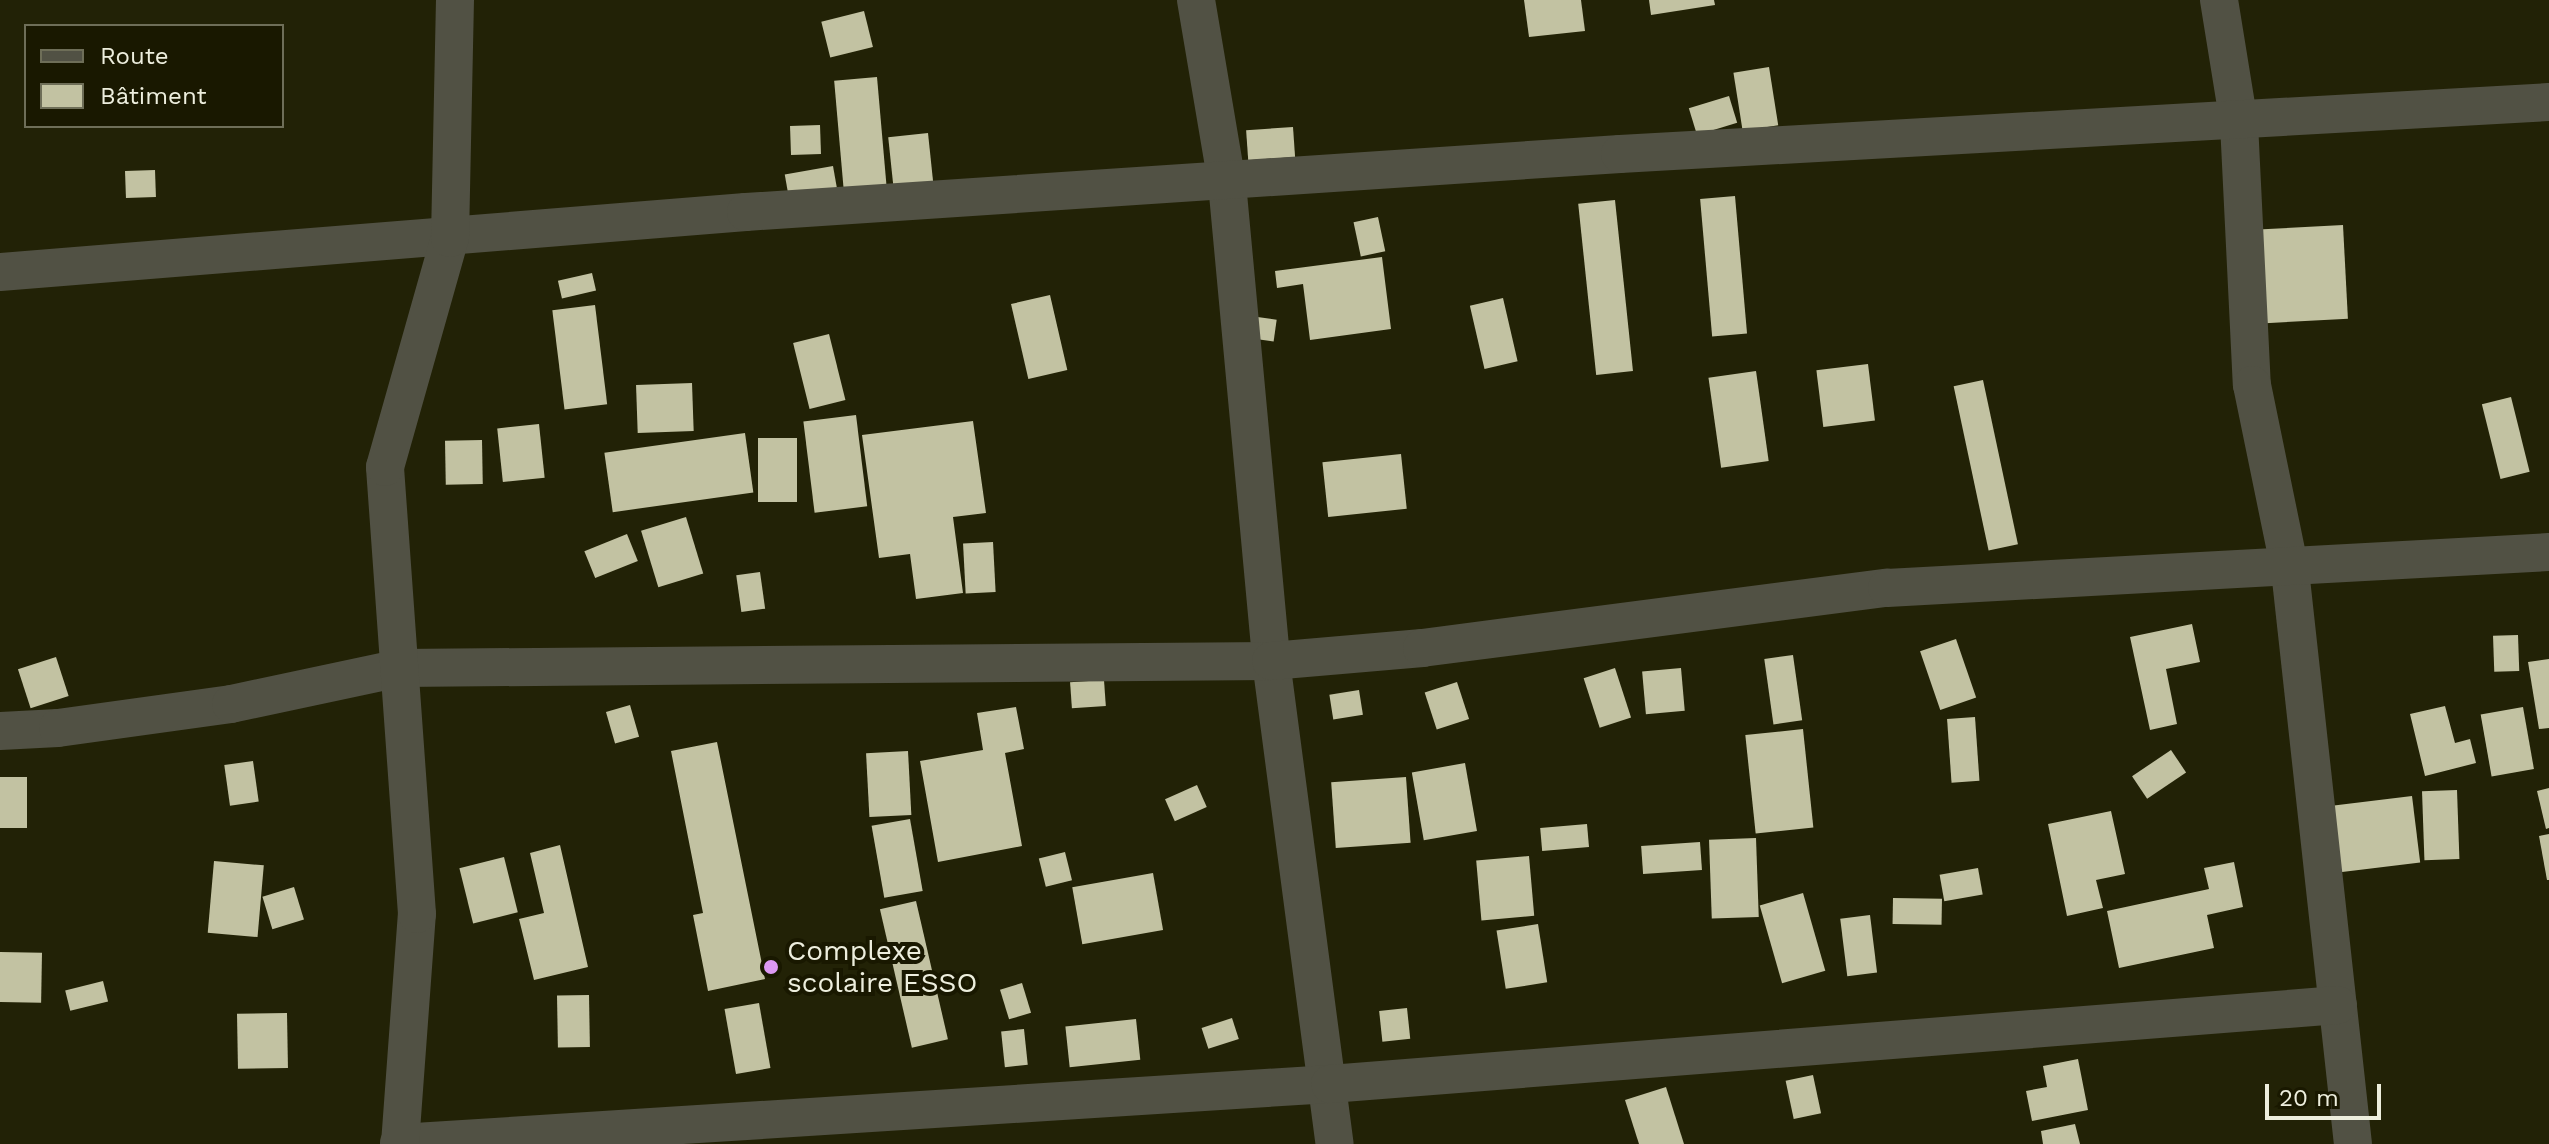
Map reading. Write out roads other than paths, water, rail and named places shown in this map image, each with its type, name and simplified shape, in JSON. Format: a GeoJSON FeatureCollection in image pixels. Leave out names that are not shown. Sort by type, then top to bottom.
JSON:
{"type":"FeatureCollection","features":[{"type":"Feature","properties":{"kind":"street"},"geometry":{"type":"LineString","coordinates":[[455,0],[450,238],[385,467],[417,914],[400,1144],[1330,1084],[2338,1005]]}},
{"type":"Feature","properties":{"kind":"street"},"geometry":{"type":"LineString","coordinates":[[1196,0],[1227,183],[1271,661],[1330,1084],[1335,1144]]}},
{"type":"Feature","properties":{"kind":"street"},"geometry":{"type":"LineString","coordinates":[[2219,0],[2239,123],[2252,385],[2290,570],[2353,1144]]}},
{"type":"Feature","properties":{"kind":"street"},"geometry":{"type":"LineString","coordinates":[[0,272],[746,212],[1227,183],[1620,154],[2239,123],[2549,102]]}},
{"type":"Feature","properties":{"kind":"street"},"geometry":{"type":"LineString","coordinates":[[0,731],[58,728],[231,704],[400,668],[1271,661],[1422,648],[1887,588],[2290,570],[2549,552]]}},
{"type":"Feature","properties":{"kind":"place","name":"Complexe scolaire ESSO"},"geometry":{"type":"Point","coordinates":[771,967]}}]}
